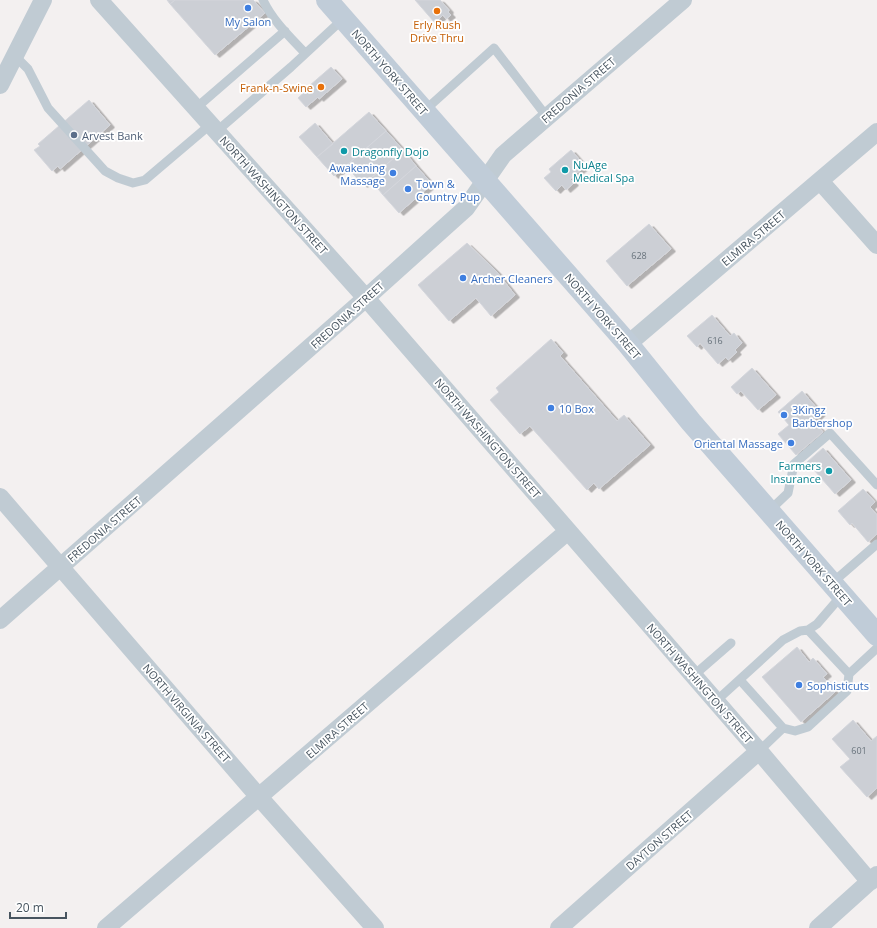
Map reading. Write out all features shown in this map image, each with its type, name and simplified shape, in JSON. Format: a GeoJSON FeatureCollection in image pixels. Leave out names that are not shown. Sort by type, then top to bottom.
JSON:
{"type":"FeatureCollection","features":[{"type":"Feature","properties":{"kind":"main road","name":"NORTH YORK STREET"},"geometry":{"type":"LineString","coordinates":[[335,6],[424,111],[628,344],[691,422],[768,512],[877,635]]}},
{"type":"Feature","properties":{"kind":"street"},"geometry":{"type":"LineString","coordinates":[[0,85],[43,0]]}},
{"type":"Feature","properties":{"kind":"street","name":"NORTH WASHINGTON STREET"},"geometry":{"type":"LineString","coordinates":[[99,0],[366,298],[715,702],[873,879]]}},
{"type":"Feature","properties":{"kind":"street","name":"FREDONIA STREET"},"geometry":{"type":"LineString","coordinates":[[0,620],[466,208],[503,155],[683,0]]}},
{"type":"Feature","properties":{"kind":"street","name":"ELMIRA STREET"},"geometry":{"type":"LineString","coordinates":[[628,344],[877,132]]}},
{"type":"Feature","properties":{"kind":"street"},"geometry":{"type":"LineString","coordinates":[[820,181],[877,245]]}},
{"type":"Feature","properties":{"kind":"street","name":"NORTH VIRGINIA STREET"},"geometry":{"type":"LineString","coordinates":[[0,497],[259,797],[375,928]]}},
{"type":"Feature","properties":{"kind":"street","name":"ELMIRA STREET"},"geometry":{"type":"LineString","coordinates":[[106,928],[568,531]]}},
{"type":"Feature","properties":{"kind":"street","name":"DAYTON STREET"},"geometry":{"type":"LineString","coordinates":[[559,928],[759,751]]}},
{"type":"Feature","properties":{"kind":"street"},"geometry":{"type":"LineString","coordinates":[[818,928],[873,879]]}},
{"type":"Feature","properties":{"kind":"lane"},"geometry":{"type":"LineString","coordinates":[[263,0],[267,9],[305,53]]}},
{"type":"Feature","properties":{"kind":"lane"},"geometry":{"type":"LineString","coordinates":[[15,56],[28,69],[48,108],[105,171],[118,178],[133,183],[145,180],[292,67],[305,53],[335,6]]}},
{"type":"Feature","properties":{"kind":"lane"},"geometry":{"type":"LineString","coordinates":[[196,108],[285,31]]}},
{"type":"Feature","properties":{"kind":"lane"},"geometry":{"type":"LineString","coordinates":[[424,111],[494,48],[547,117]]}},
{"type":"Feature","properties":{"kind":"lane"},"geometry":{"type":"LineString","coordinates":[[768,512],[788,493],[794,464],[830,434],[877,485]]}},
{"type":"Feature","properties":{"kind":"lane"},"geometry":{"type":"LineString","coordinates":[[715,702],[783,640],[808,630],[817,624],[837,589],[877,544]]}},
{"type":"Feature","properties":{"kind":"lane"},"geometry":{"type":"LineString","coordinates":[[808,630],[849,674]]}},
{"type":"Feature","properties":{"kind":"lane"},"geometry":{"type":"LineString","coordinates":[[693,676],[731,643]]}},
{"type":"Feature","properties":{"kind":"lane"},"geometry":{"type":"LineString","coordinates":[[740,680],[783,728],[795,731],[808,727],[847,691],[849,674],[877,648]]}},
{"type":"Feature","properties":{"kind":"lane"},"geometry":{"type":"LineString","coordinates":[[759,751],[783,728]]}},
{"type":"Feature","properties":{"kind":"building"},"geometry":{"type":"Polygon","coordinates":[[[167,0],[175,0],[170,4],[167,0]]]}},
{"type":"Feature","properties":{"kind":"building"},"geometry":{"type":"Polygon","coordinates":[[[175,0],[253,0],[265,13],[215,55],[170,4],[175,0]]]}},
{"type":"Feature","properties":{"kind":"building","name":"Erly Rush Drive Thru"},"geometry":{"type":"Polygon","coordinates":[[[415,0],[440,0],[449,10],[448,12],[451,15],[446,19],[443,15],[435,23],[415,0]]]}},
{"type":"Feature","properties":{"kind":"building","name":"Frank-n-Swine"},"geometry":{"type":"Polygon","coordinates":[[[331,67],[342,79],[319,99],[318,97],[306,107],[298,98],[310,87],[309,86],[331,67]]]}},
{"type":"Feature","properties":{"kind":"building","name":"Arvest Bank"},"geometry":{"type":"Polygon","coordinates":[[[89,100],[110,125],[60,169],[58,166],[52,171],[34,150],[40,146],[38,144],[89,100]]]}},
{"type":"Feature","properties":{"kind":"building","name":"Dragonfly Dojo"},"geometry":{"type":"Polygon","coordinates":[[[369,112],[386,131],[334,176],[317,157],[369,112]]]}},
{"type":"Feature","properties":{"kind":"building"},"geometry":{"type":"Polygon","coordinates":[[[315,123],[333,144],[317,157],[299,137],[315,123]]]}},
{"type":"Feature","properties":{"kind":"building"},"geometry":{"type":"Polygon","coordinates":[[[386,131],[403,150],[363,185],[346,166],[386,131]]]}},
{"type":"Feature","properties":{"kind":"building","name":"Awakening Massage"},"geometry":{"type":"Polygon","coordinates":[[[403,150],[416,166],[383,195],[370,179],[403,150]]]}},
{"type":"Feature","properties":{"kind":"building","name":"NuAge Medical Spa"},"geometry":{"type":"Polygon","coordinates":[[[571,150],[585,166],[570,179],[574,183],[566,190],[562,185],[556,191],[544,178],[551,172],[549,169],[571,150]]]}},
{"type":"Feature","properties":{"kind":"building","name":"Town & Country Pup"},"geometry":{"type":"Polygon","coordinates":[[[416,166],[432,184],[399,213],[383,195],[416,166]]]}},
{"type":"Feature","properties":{"kind":"building"},"geometry":{"type":"Polygon","coordinates":[[[649,224],[671,249],[627,286],[606,261],[649,224]]]}},
{"type":"Feature","properties":{"kind":"building","name":"Archer Cleaners"},"geometry":{"type":"Polygon","coordinates":[[[467,243],[496,271],[515,295],[491,316],[476,298],[449,321],[418,285],[467,243]]]}},
{"type":"Feature","properties":{"kind":"building"},"geometry":{"type":"Polygon","coordinates":[[[712,315],[730,336],[734,333],[742,343],[735,350],[737,352],[728,360],[726,357],[718,364],[700,343],[697,347],[687,336],[712,315]]]}},
{"type":"Feature","properties":{"kind":"building","name":"10 Box"},"geometry":{"type":"Polygon","coordinates":[[[551,339],[563,353],[560,356],[617,421],[624,415],[650,445],[599,489],[594,483],[587,490],[530,426],[520,434],[490,400],[499,392],[496,388],[551,339]]]}},
{"type":"Feature","properties":{"kind":"building"},"geometry":{"type":"Polygon","coordinates":[[[752,368],[776,395],[758,410],[741,391],[737,394],[731,387],[752,368]]]}},
{"type":"Feature","properties":{"kind":"building"},"geometry":{"type":"Polygon","coordinates":[[[802,391],[821,413],[813,421],[823,432],[796,455],[778,434],[789,425],[778,412],[802,391]]]}},
{"type":"Feature","properties":{"kind":"building","name":"Farmers Insurance"},"geometry":{"type":"Polygon","coordinates":[[[823,448],[851,480],[835,494],[807,462],[823,448]]]}},
{"type":"Feature","properties":{"kind":"building"},"geometry":{"type":"Polygon","coordinates":[[[863,489],[875,502],[870,507],[877,515],[877,534],[868,542],[852,523],[850,525],[838,511],[863,489]]]}},
{"type":"Feature","properties":{"kind":"building","name":"Sophisticuts"},"geometry":{"type":"Polygon","coordinates":[[[797,647],[809,662],[813,658],[827,674],[823,677],[835,692],[801,722],[762,677],[797,647]]]}},
{"type":"Feature","properties":{"kind":"building"},"geometry":{"type":"Polygon","coordinates":[[[853,720],[871,741],[877,736],[877,788],[867,797],[840,767],[850,759],[832,739],[853,720]]]}},
{"type":"Feature","properties":{"kind":"place","name":"My Salon"},"geometry":{"type":"Point","coordinates":[248,8]}},
{"type":"Feature","properties":{"kind":"place","name":"Erly Rush Drive Thru"},"geometry":{"type":"Point","coordinates":[437,11]}},
{"type":"Feature","properties":{"kind":"place","name":"Frank-n-Swine"},"geometry":{"type":"Point","coordinates":[321,87]}},
{"type":"Feature","properties":{"kind":"place","name":"Arvest Bank"},"geometry":{"type":"Point","coordinates":[74,135]}},
{"type":"Feature","properties":{"kind":"place","name":"Dragonfly Dojo"},"geometry":{"type":"Point","coordinates":[344,151]}},
{"type":"Feature","properties":{"kind":"place","name":"NuAge Medical Spa"},"geometry":{"type":"Point","coordinates":[565,170]}},
{"type":"Feature","properties":{"kind":"place","name":"Awakening Massage"},"geometry":{"type":"Point","coordinates":[393,173]}},
{"type":"Feature","properties":{"kind":"place","name":"Town & Country Pup"},"geometry":{"type":"Point","coordinates":[408,189]}},
{"type":"Feature","properties":{"kind":"place","name":"Archer Cleaners"},"geometry":{"type":"Point","coordinates":[463,278]}},
{"type":"Feature","properties":{"kind":"place","name":"10 Box"},"geometry":{"type":"Point","coordinates":[551,408]}},
{"type":"Feature","properties":{"kind":"place","name":"3Kingz Barbershop"},"geometry":{"type":"Point","coordinates":[784,415]}},
{"type":"Feature","properties":{"kind":"place","name":"Oriental Massage"},"geometry":{"type":"Point","coordinates":[791,443]}},
{"type":"Feature","properties":{"kind":"place","name":"Farmers Insurance"},"geometry":{"type":"Point","coordinates":[829,471]}},
{"type":"Feature","properties":{"kind":"place","name":"Sophisticuts"},"geometry":{"type":"Point","coordinates":[799,685]}}]}
